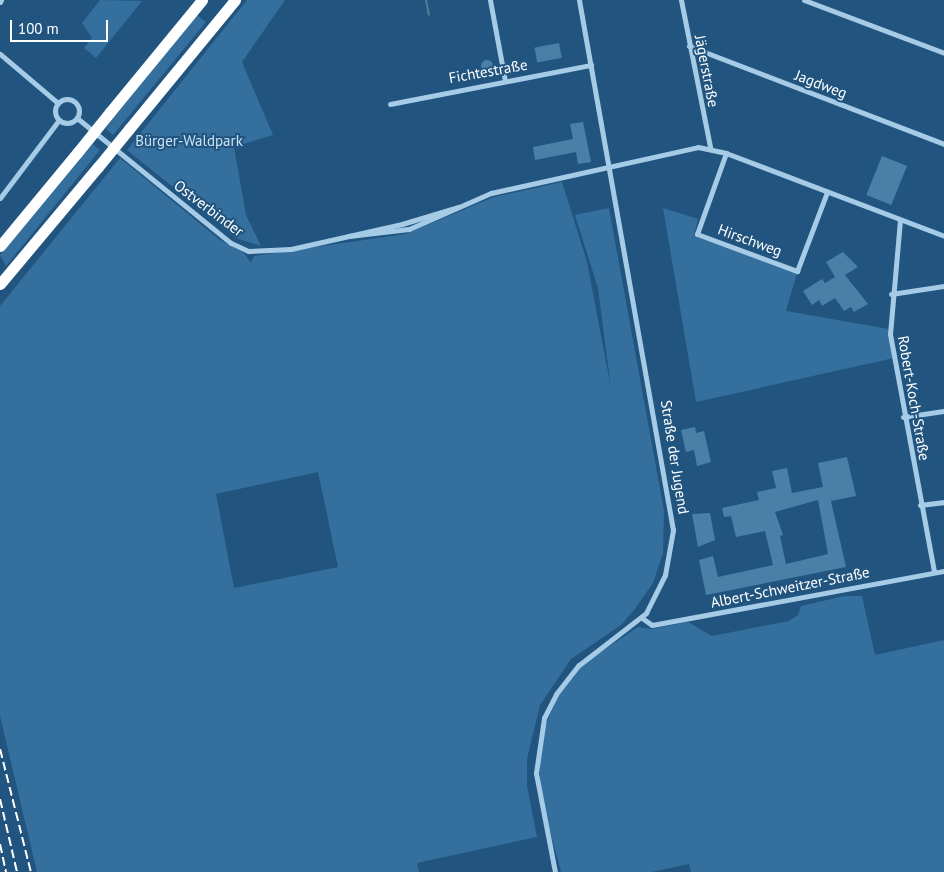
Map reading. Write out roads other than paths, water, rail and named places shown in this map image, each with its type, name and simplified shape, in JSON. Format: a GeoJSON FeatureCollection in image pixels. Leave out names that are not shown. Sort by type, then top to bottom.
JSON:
{"type":"FeatureCollection","features":[{"type":"Feature","properties":{"kind":"highway"},"geometry":{"type":"LineString","coordinates":[[0,246],[202,0]]}},
{"type":"Feature","properties":{"kind":"highway"},"geometry":{"type":"LineString","coordinates":[[0,284],[234,0]]}},
{"type":"Feature","properties":{"kind":"street"},"geometry":{"type":"LineString","coordinates":[[490,0],[505,81]]}},
{"type":"Feature","properties":{"kind":"street","name":"Straße der Jugend"},"geometry":{"type":"LineString","coordinates":[[556,872],[536,773],[544,718],[556,694],[579,665],[642,618],[665,575],[673,518],[579,0]]}},
{"type":"Feature","properties":{"kind":"street","name":"Jägerstraße"},"geometry":{"type":"LineString","coordinates":[[681,0],[710,147]]}},
{"type":"Feature","properties":{"kind":"street"},"geometry":{"type":"LineString","coordinates":[[804,0],[944,53]]}},
{"type":"Feature","properties":{"kind":"street","name":"Jagdweg"},"geometry":{"type":"LineString","coordinates":[[689,46],[944,144]]}},
{"type":"Feature","properties":{"kind":"street"},"geometry":{"type":"LineString","coordinates":[[0,54],[58,103]]}},
{"type":"Feature","properties":{"kind":"street","name":"Fichtestraße"},"geometry":{"type":"LineString","coordinates":[[390,104],[591,65]]}},
{"type":"Feature","properties":{"kind":"street"},"geometry":{"type":"LineString","coordinates":[[66,99],[75,102],[79,111],[77,118],[68,123],[59,120],[56,113],[58,103],[66,99]]}},
{"type":"Feature","properties":{"kind":"street","name":"Ostverbinder"},"geometry":{"type":"LineString","coordinates":[[77,118],[239,247],[268,252],[349,236],[461,207],[492,193],[610,167]]}},
{"type":"Feature","properties":{"kind":"street"},"geometry":{"type":"LineString","coordinates":[[0,198],[59,120]]}},
{"type":"Feature","properties":{"kind":"street"},"geometry":{"type":"LineString","coordinates":[[610,167],[658,154],[710,147],[944,236]]}},
{"type":"Feature","properties":{"kind":"street","name":"Hirschweg"},"geometry":{"type":"LineString","coordinates":[[726,153],[697,234],[797,271],[827,192]]}},
{"type":"Feature","properties":{"kind":"street","name":"Robert-Koch-Straße"},"geometry":{"type":"LineString","coordinates":[[900,220],[891,294],[890,334],[903,417],[934,572]]}},
{"type":"Feature","properties":{"kind":"street"},"geometry":{"type":"LineString","coordinates":[[891,294],[944,286]]}},
{"type":"Feature","properties":{"kind":"street"},"geometry":{"type":"LineString","coordinates":[[903,417],[944,411]]}},
{"type":"Feature","properties":{"kind":"street"},"geometry":{"type":"LineString","coordinates":[[920,505],[944,502]]}},
{"type":"Feature","properties":{"kind":"street","name":"Albert-Schweitzer-Straße"},"geometry":{"type":"LineString","coordinates":[[642,618],[652,625],[944,571]]}},
{"type":"Feature","properties":{"kind":"waterway"},"geometry":{"type":"LineString","coordinates":[[426,0],[429,15]]}},
{"type":"Feature","properties":{"kind":"railway"},"geometry":{"type":"LineString","coordinates":[[0,749],[31,872]]}},
{"type":"Feature","properties":{"kind":"railway"},"geometry":{"type":"LineString","coordinates":[[0,799],[17,872]]}},
{"type":"Feature","properties":{"kind":"railway"},"geometry":{"type":"LineString","coordinates":[[0,844],[6,872]]}},
{"type":"Feature","properties":{"kind":"park label","name":"Bürger-Waldpark"},"geometry":{"type":"Point","coordinates":[189,141]}}]}
